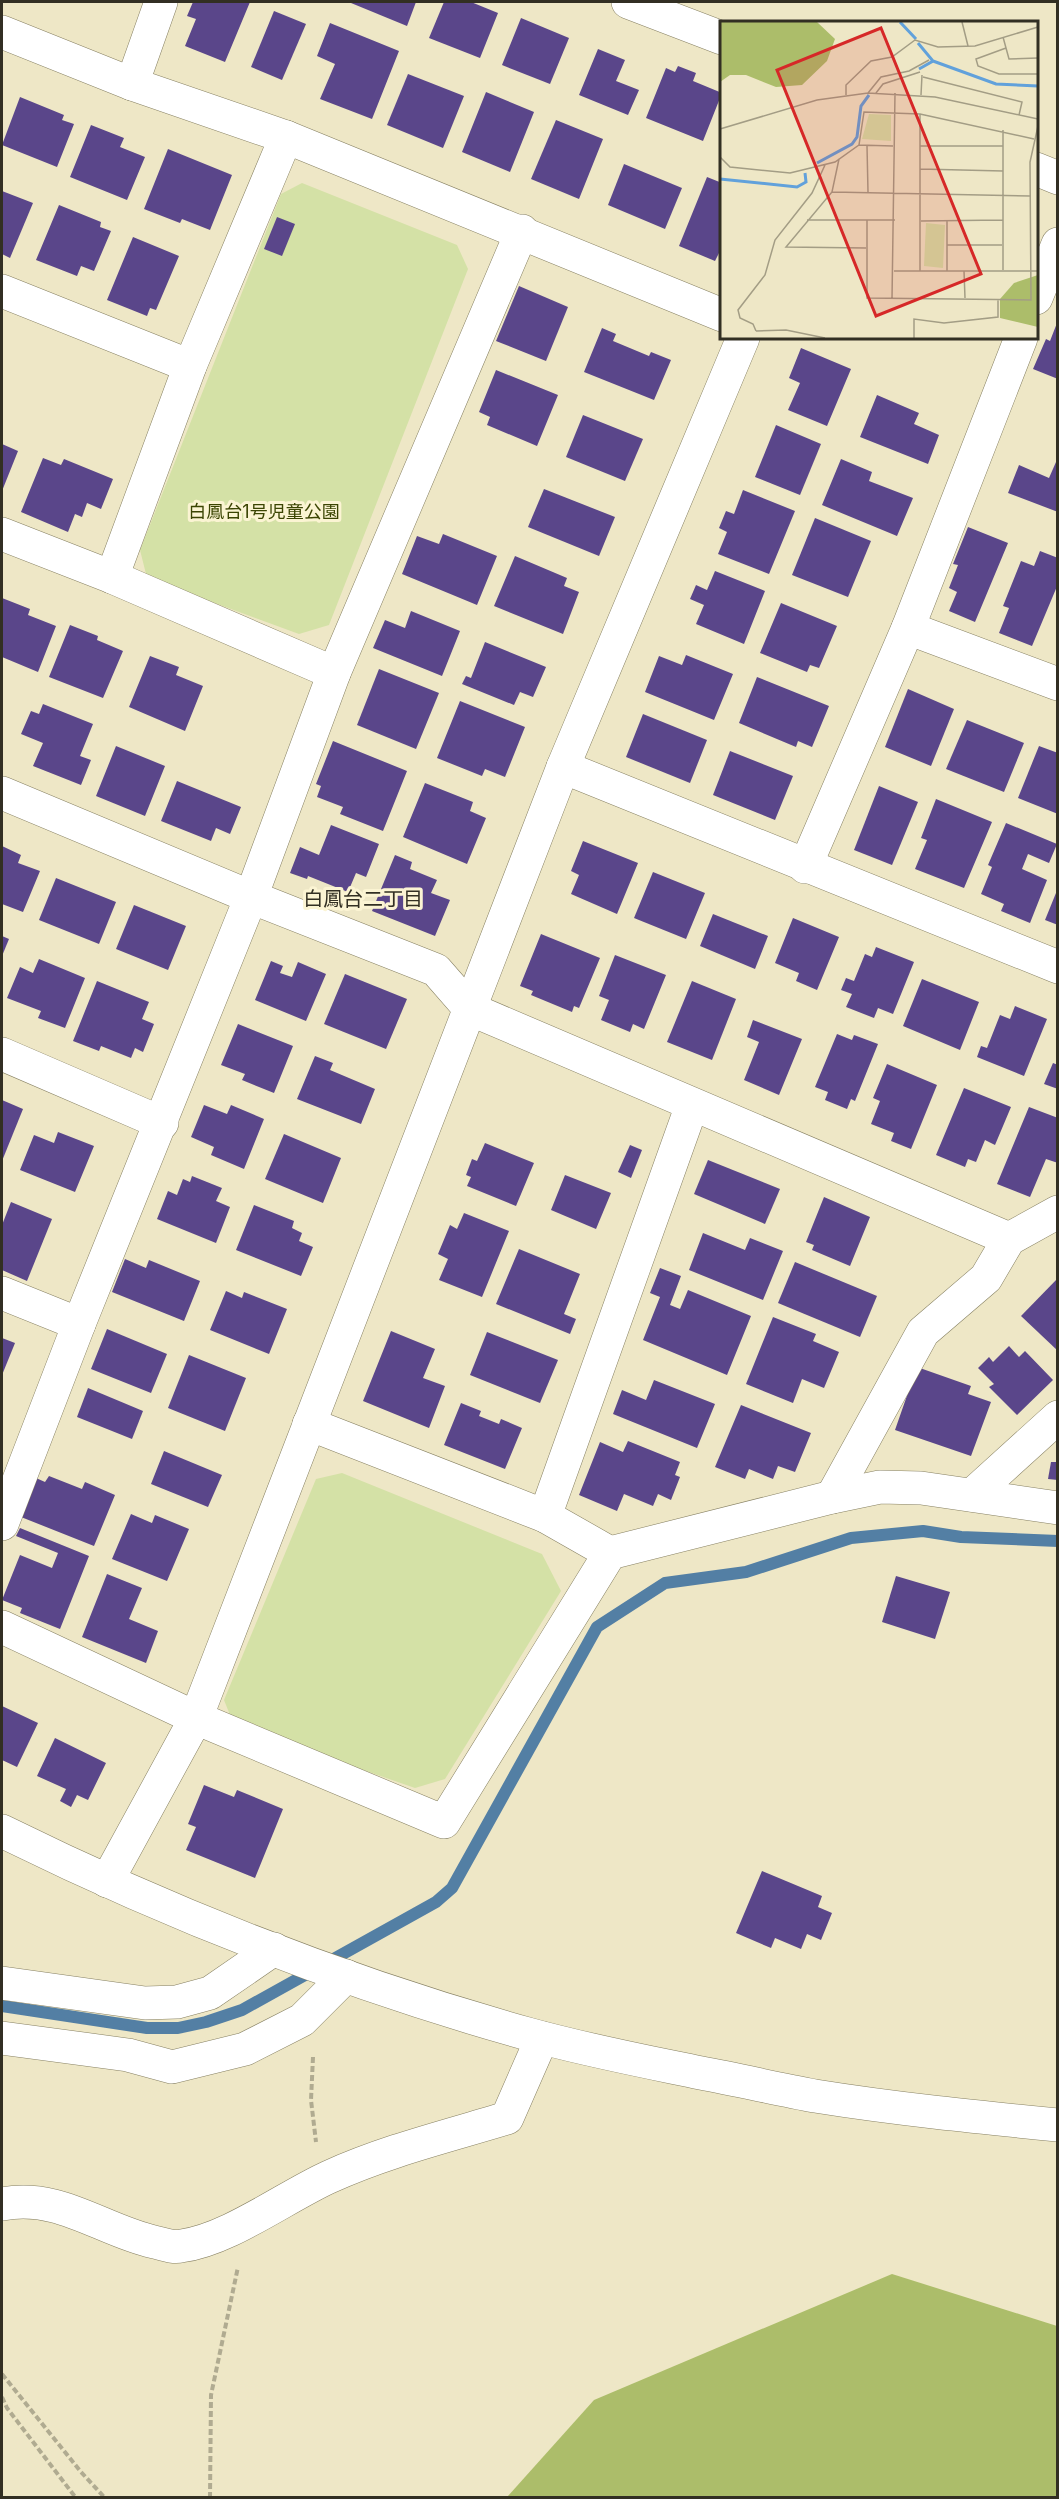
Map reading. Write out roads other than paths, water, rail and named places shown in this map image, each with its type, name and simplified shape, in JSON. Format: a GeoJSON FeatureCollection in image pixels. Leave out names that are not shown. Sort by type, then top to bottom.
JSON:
{"type":"FeatureCollection","features":[{"type":"Feature","properties":{"kind":"street"},"geometry":{"type":"LineString","coordinates":[[132,84],[161,2]]}},
{"type":"Feature","properties":{"kind":"street"},"geometry":{"type":"LineString","coordinates":[[628,2],[720,37]]}},
{"type":"Feature","properties":{"kind":"street"},"geometry":{"type":"LineString","coordinates":[[2,32],[132,84],[286,137],[522,231],[720,314]]}},
{"type":"Feature","properties":{"kind":"street"},"geometry":{"type":"LineString","coordinates":[[112,577],[190,366],[286,137]]}},
{"type":"Feature","properties":{"kind":"street"},"geometry":{"type":"LineString","coordinates":[[1038,170],[1058,178]]}},
{"type":"Feature","properties":{"kind":"street"},"geometry":{"type":"LineString","coordinates":[[2,1524],[79,1324],[162,1123],[251,897],[334,673],[522,231]]}},
{"type":"Feature","properties":{"kind":"street"},"geometry":{"type":"LineString","coordinates":[[1038,293],[1058,244]]}},
{"type":"Feature","properties":{"kind":"street"},"geometry":{"type":"LineString","coordinates":[[2,291],[190,366]]}},
{"type":"Feature","properties":{"kind":"street"},"geometry":{"type":"LineString","coordinates":[[107,1881],[196,1718],[563,767],[742,339]]}},
{"type":"Feature","properties":{"kind":"street"},"geometry":{"type":"LineString","coordinates":[[805,867],[908,628],[1021,339]]}},
{"type":"Feature","properties":{"kind":"street"},"geometry":{"type":"LineString","coordinates":[[2,534],[112,577],[334,673]]}},
{"type":"Feature","properties":{"kind":"street"},"geometry":{"type":"LineString","coordinates":[[908,628],[1058,684]]}},
{"type":"Feature","properties":{"kind":"street"},"geometry":{"type":"LineString","coordinates":[[563,767],[805,867],[1058,967]]}},
{"type":"Feature","properties":{"kind":"street"},"geometry":{"type":"LineString","coordinates":[[2,793],[251,897],[436,970],[470,1009],[1009,1239]]}},
{"type":"Feature","properties":{"kind":"street"},"geometry":{"type":"LineString","coordinates":[[2,1054],[162,1123]]}},
{"type":"Feature","properties":{"kind":"street"},"geometry":{"type":"LineString","coordinates":[[545,1516],[692,1105]]}},
{"type":"Feature","properties":{"kind":"street"},"geometry":{"type":"LineString","coordinates":[[832,1497],[923,1332],[986,1278],[1009,1239],[1058,1212]]}},
{"type":"Feature","properties":{"kind":"street"},"geometry":{"type":"LineString","coordinates":[[2,1293],[79,1324]]}},
{"type":"Feature","properties":{"kind":"street"},"geometry":{"type":"LineString","coordinates":[[972,1495],[1058,1417]]}},
{"type":"Feature","properties":{"kind":"street"},"geometry":{"type":"LineString","coordinates":[[309,1424],[545,1516],[610,1552],[880,1487],[921,1488],[1058,1508]]}},
{"type":"Feature","properties":{"kind":"street"},"geometry":{"type":"LineString","coordinates":[[2,1627],[196,1718],[444,1822],[610,1552]]}},
{"type":"Feature","properties":{"kind":"street"},"geometry":{"type":"LineString","coordinates":[[2,1831],[107,1881],[274,1949],[346,1976],[542,2038],[621,2057],[815,2096],[941,2114],[1058,2125]]}},
{"type":"Feature","properties":{"kind":"street"},"geometry":{"type":"LineString","coordinates":[[2,1983],[145,2003],[177,2002],[210,1993],[274,1949]]}},
{"type":"Feature","properties":{"kind":"street"},"geometry":{"type":"LineString","coordinates":[[2,2037],[128,2055],[172,2067],[245,2049],[302,2020],[346,1976]]}},
{"type":"Feature","properties":{"kind":"street"},"geometry":{"type":"LineString","coordinates":[[2,2204],[44,2203],[77,2212],[140,2239],[178,2247],[207,2241],[330,2176],[394,2152],[507,2118],[542,2038]]}},
{"type":"Feature","properties":{"kind":"waterway"},"geometry":{"type":"LineString","coordinates":[[2,2006],[147,2028],[178,2028],[206,2022],[242,2010],[436,1902],[452,1888],[597,1627],[665,1583],[746,1572],[851,1538],[923,1531],[961,1537],[1058,1541]]}},
{"type":"Feature","properties":{"kind":"district","name":"白鳳台二丁目"},"geometry":{"type":"Point","coordinates":[363,899]}},
{"type":"Feature","properties":{"kind":"park label","name":"白鳳台1号児童公園"},"geometry":{"type":"Point","coordinates":[264,512]}}]}
